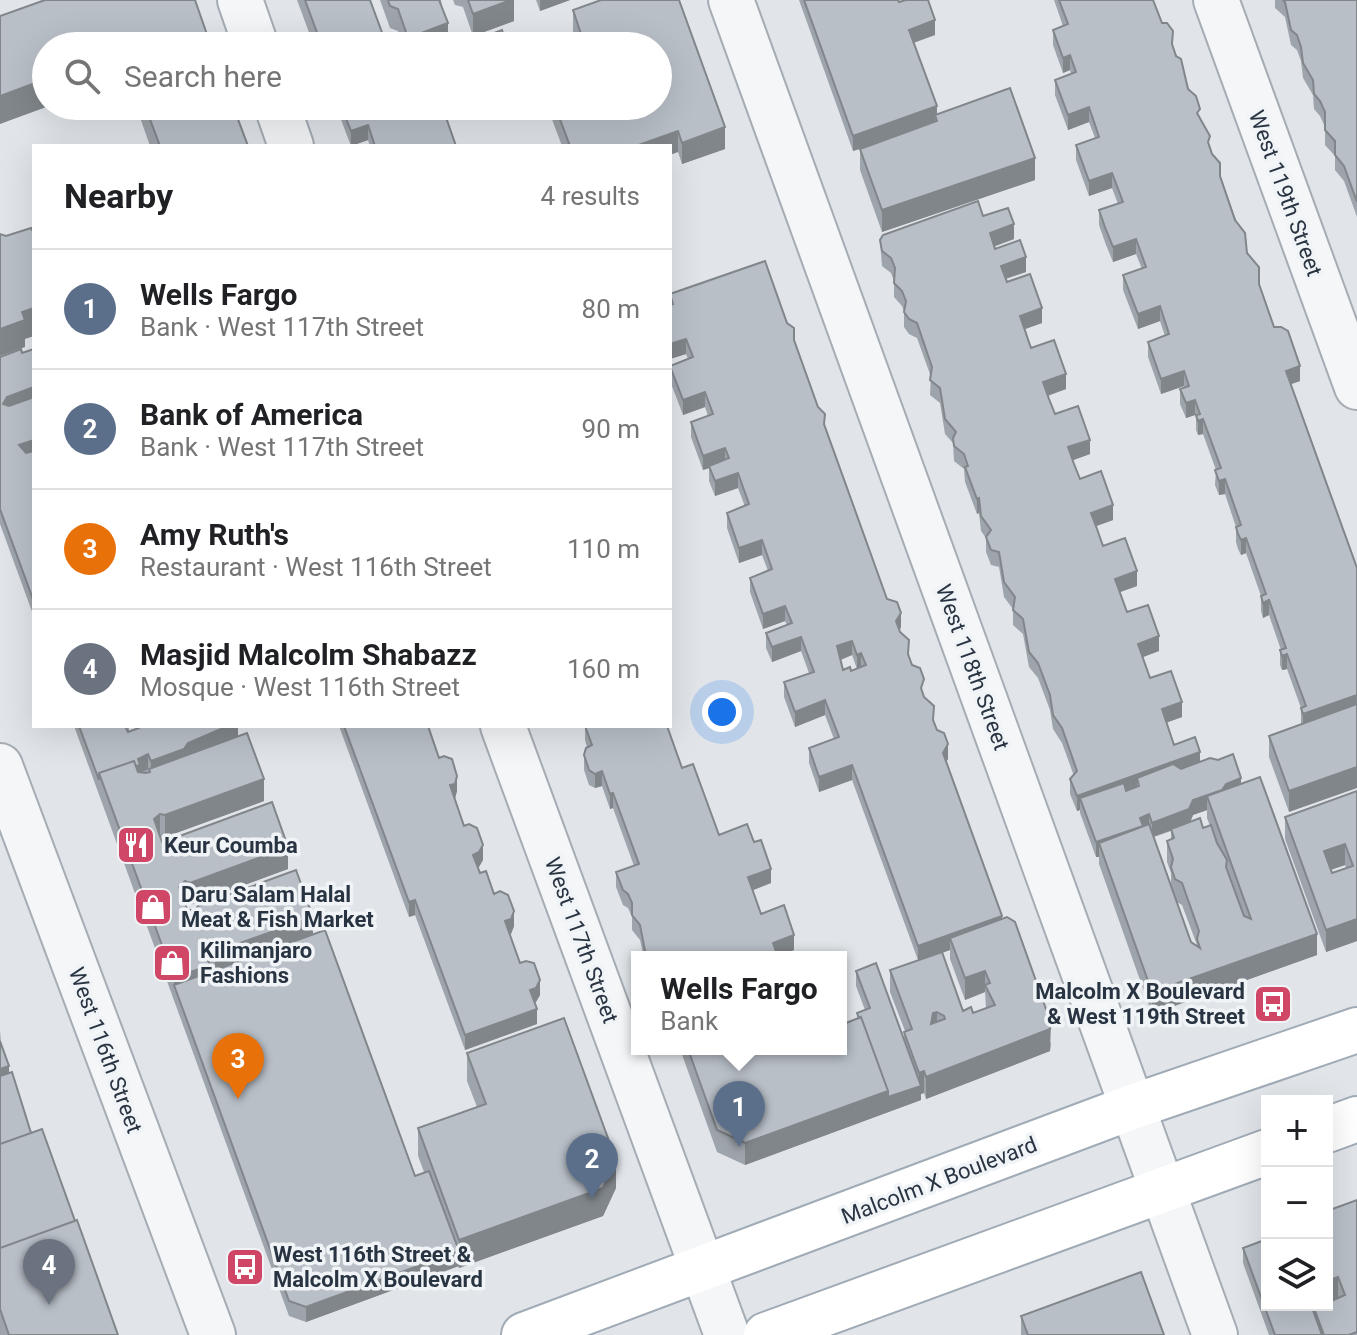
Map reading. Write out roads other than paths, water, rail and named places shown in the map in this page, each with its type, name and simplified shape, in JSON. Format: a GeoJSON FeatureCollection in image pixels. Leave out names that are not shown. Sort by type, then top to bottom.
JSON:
{"type":"FeatureCollection","features":[{"type":"Feature","properties":{"kind":"main road","name":"Malcolm X Boulevard"},"geometry":{"type":"LineString","coordinates":[[524,1335],[1132,1107],[1357,1030]]}},
{"type":"Feature","properties":{"kind":"main road"},"geometry":{"type":"LineString","coordinates":[[1333,1128],[1357,1119]]}},
{"type":"Feature","properties":{"kind":"main road"},"geometry":{"type":"LineString","coordinates":[[766,1335],[1261,1154]]}},
{"type":"Feature","properties":{"kind":"street"},"geometry":{"type":"LineString","coordinates":[[240,0],[251,32]]}},
{"type":"Feature","properties":{"kind":"street","name":"West 118th Street"},"geometry":{"type":"LineString","coordinates":[[731,0],[1215,1335]]}},
{"type":"Feature","properties":{"kind":"street","name":"West 119th Street"},"geometry":{"type":"LineString","coordinates":[[1216,0],[1357,387]]}},
{"type":"Feature","properties":{"kind":"street"},"geometry":{"type":"LineString","coordinates":[[282,120],[290,144]]}},
{"type":"Feature","properties":{"kind":"street","name":"West 117th Street"},"geometry":{"type":"LineString","coordinates":[[504,728],[727,1335]]}},
{"type":"Feature","properties":{"kind":"street","name":"West 116th Street"},"geometry":{"type":"LineString","coordinates":[[0,766],[213,1335]]}},
{"type":"Feature","properties":{"kind":"place","name":"Keur Coumba"},"geometry":{"type":"Point","coordinates":[136,845]}},
{"type":"Feature","properties":{"kind":"place","name":"Daru Salam Halal Meat & Fish Market"},"geometry":{"type":"Point","coordinates":[153,907]}},
{"type":"Feature","properties":{"kind":"place","name":"Kilimanjaro Fashions"},"geometry":{"type":"Point","coordinates":[172,963]}},
{"type":"Feature","properties":{"kind":"place","name":"Malcolm X Boulevard & West 119th Street"},"geometry":{"type":"Point","coordinates":[1273,1004]}},
{"type":"Feature","properties":{"kind":"place","name":"Amy Ruth's"},"geometry":{"type":"Point","coordinates":[238,1099]}},
{"type":"Feature","properties":{"kind":"place","name":"Wells Fargo"},"geometry":{"type":"Point","coordinates":[739,1147]}},
{"type":"Feature","properties":{"kind":"place","name":"Bank of America"},"geometry":{"type":"Point","coordinates":[592,1199]}},
{"type":"Feature","properties":{"kind":"place","name":"West 116th Street & Malcolm X Boulevard"},"geometry":{"type":"Point","coordinates":[245,1267]}},
{"type":"Feature","properties":{"kind":"place","name":"Masjid Malcolm Shabazz"},"geometry":{"type":"Point","coordinates":[49,1305]}}]}
